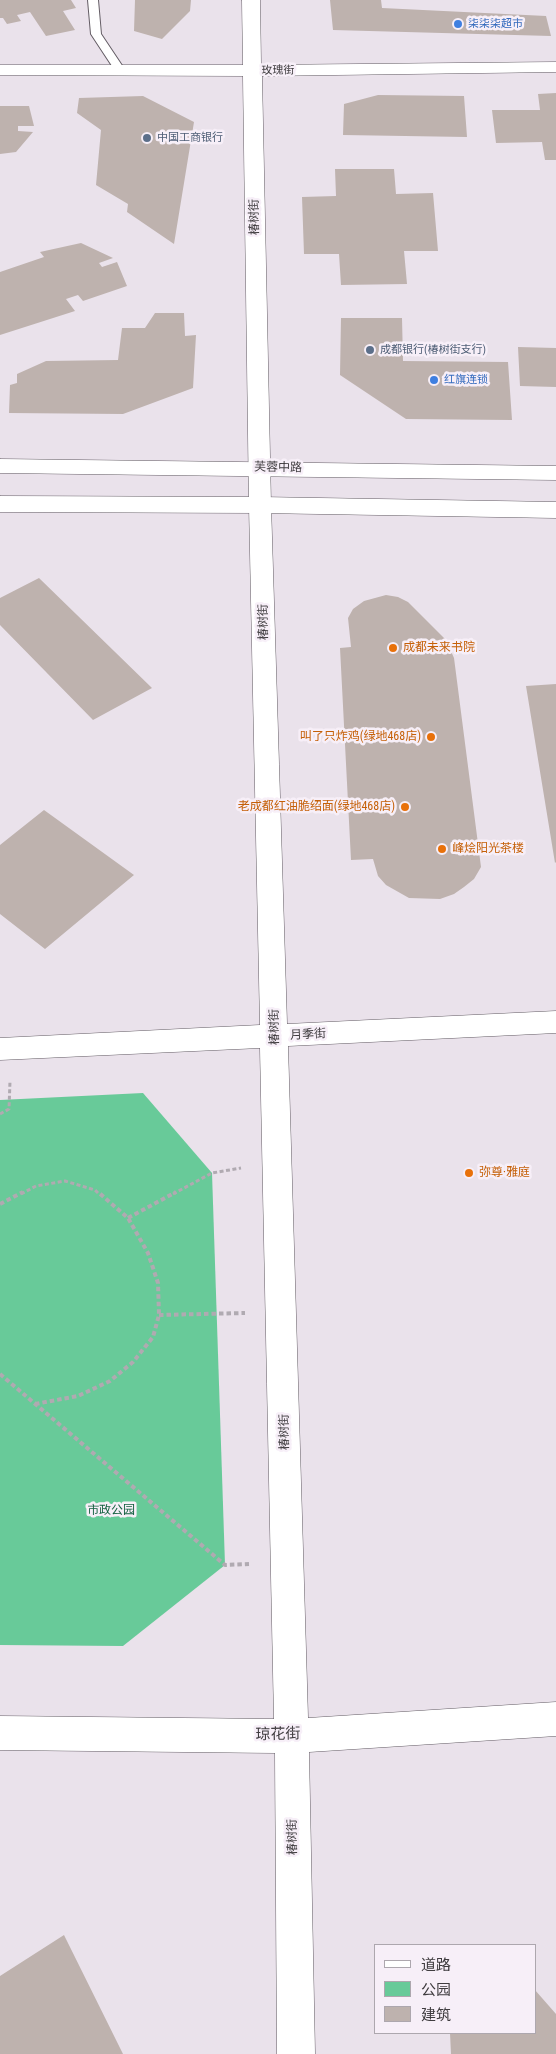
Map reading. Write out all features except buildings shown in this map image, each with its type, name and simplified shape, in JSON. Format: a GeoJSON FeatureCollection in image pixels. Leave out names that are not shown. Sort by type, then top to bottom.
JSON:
{"type":"FeatureCollection","features":[{"type":"Feature","properties":{"kind":"street","name":"椿树街"},"geometry":{"type":"LineString","coordinates":[[251,0],[260,505],[292,1736],[296,2054]]}},
{"type":"Feature","properties":{"kind":"street","name":"玫瑰街"},"geometry":{"type":"LineString","coordinates":[[0,70],[252,71],[556,67]]}},
{"type":"Feature","properties":{"kind":"street","name":"芙蓉中路"},"geometry":{"type":"LineString","coordinates":[[0,466],[556,473]]}},
{"type":"Feature","properties":{"kind":"street"},"geometry":{"type":"LineString","coordinates":[[0,504],[260,505],[556,510]]}},
{"type":"Feature","properties":{"kind":"street","name":"月季街"},"geometry":{"type":"LineString","coordinates":[[6,1049],[556,1022]]}},
{"type":"Feature","properties":{"kind":"street","name":"琼花街"},"geometry":{"type":"LineString","coordinates":[[0,1733],[292,1736],[556,1719]]}},
{"type":"Feature","properties":{"kind":"lane"},"geometry":{"type":"LineString","coordinates":[[93,0],[96,34],[120,70]]}},
{"type":"Feature","properties":{"kind":"path"},"geometry":{"type":"LineString","coordinates":[[0,1114],[9,1110],[6,1049]]}},
{"type":"Feature","properties":{"kind":"path"},"geometry":{"type":"LineString","coordinates":[[128,1218],[212,1173],[278,1160]]}},
{"type":"Feature","properties":{"kind":"path"},"geometry":{"type":"LineString","coordinates":[[0,1204],[36,1186],[65,1181],[95,1190],[128,1218],[148,1253],[158,1283],[158,1316],[154,1337],[133,1362],[110,1381],[78,1396],[35,1404]]}},
{"type":"Feature","properties":{"kind":"path"},"geometry":{"type":"LineString","coordinates":[[158,1316],[282,1312]]}},
{"type":"Feature","properties":{"kind":"path"},"geometry":{"type":"LineString","coordinates":[[0,1374],[225,1565],[288,1562]]}},
{"type":"Feature","properties":{"kind":"green space","name":"市政公园"},"geometry":{"type":"Polygon","coordinates":[[[143,1093],[212,1173],[225,1565],[123,1646],[0,1645],[0,1100],[143,1093]]]}},
{"type":"Feature","properties":{"kind":"place","name":"柒柒柒超市"},"geometry":{"type":"Point","coordinates":[458,24]}},
{"type":"Feature","properties":{"kind":"place","name":"中国工商银行"},"geometry":{"type":"Point","coordinates":[147,138]}},
{"type":"Feature","properties":{"kind":"place","name":"成都银行(椿树街支行)"},"geometry":{"type":"Point","coordinates":[370,350]}},
{"type":"Feature","properties":{"kind":"place","name":"红旗连锁"},"geometry":{"type":"Point","coordinates":[434,380]}},
{"type":"Feature","properties":{"kind":"place","name":"成都未来书院"},"geometry":{"type":"Point","coordinates":[393,648]}},
{"type":"Feature","properties":{"kind":"place","name":"叫了只炸鸡(绿地468店)"},"geometry":{"type":"Point","coordinates":[431,737]}},
{"type":"Feature","properties":{"kind":"place","name":"老成都红油脆绍面(绿地468店)"},"geometry":{"type":"Point","coordinates":[405,807]}},
{"type":"Feature","properties":{"kind":"place","name":"峰烩阳光茶楼"},"geometry":{"type":"Point","coordinates":[442,849]}},
{"type":"Feature","properties":{"kind":"place","name":"弥尊·雅庭"},"geometry":{"type":"Point","coordinates":[469,1173]}}]}
